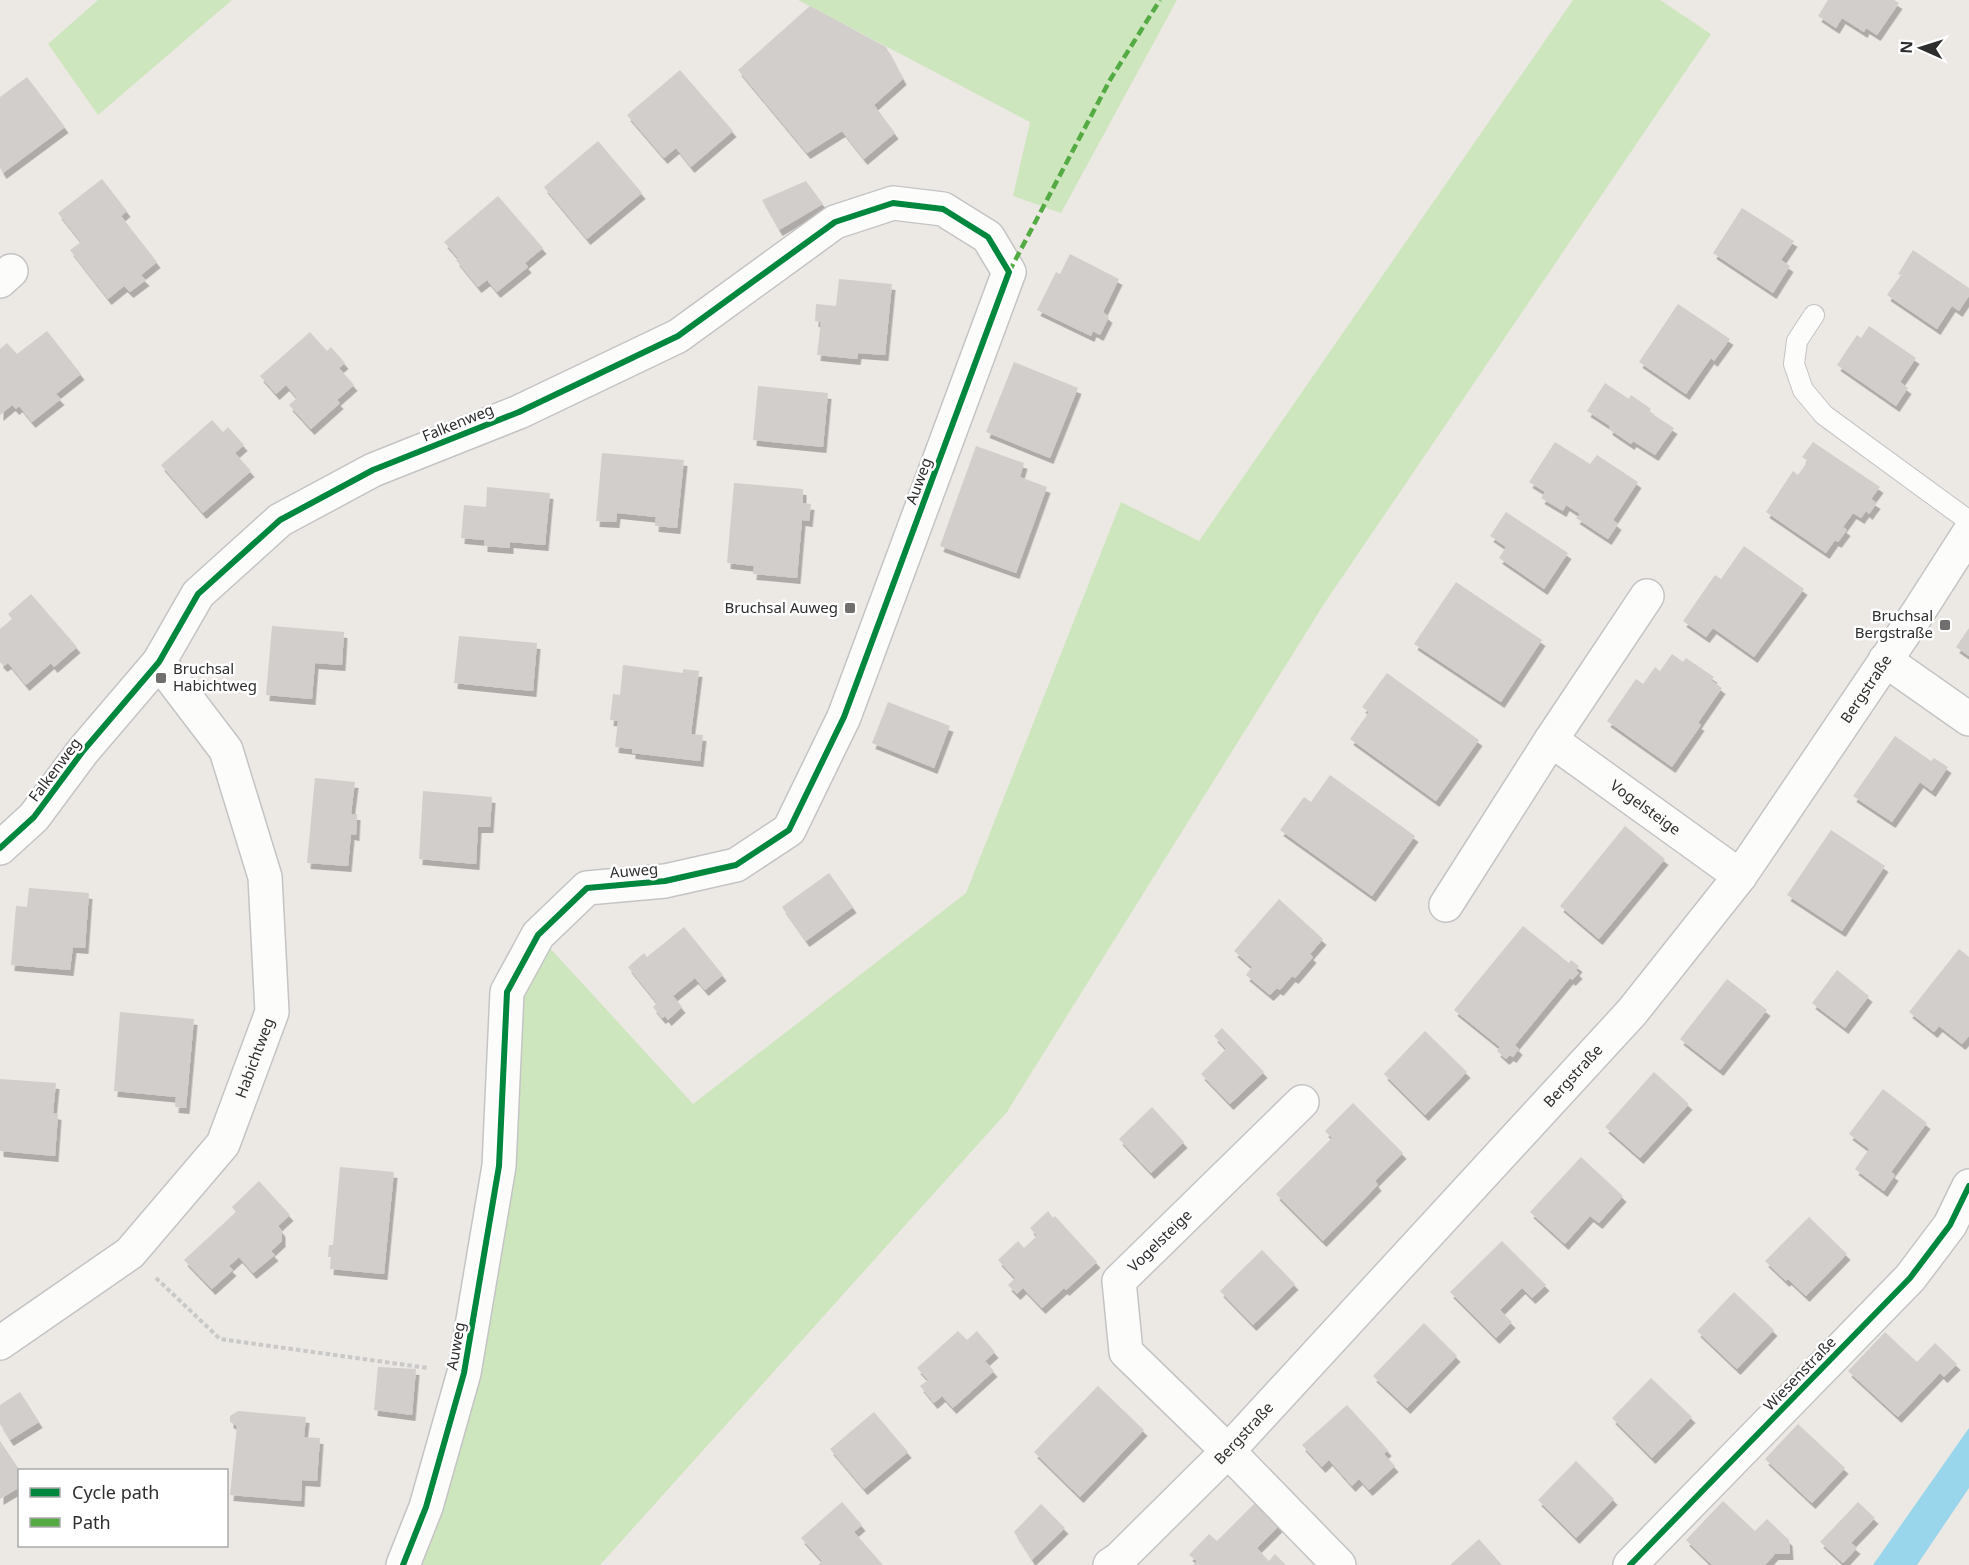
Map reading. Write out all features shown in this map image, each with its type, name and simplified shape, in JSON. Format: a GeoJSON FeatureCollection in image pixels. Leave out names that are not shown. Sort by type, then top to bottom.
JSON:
{"type":"FeatureCollection","features":[{"type":"Feature","properties":{"kind":"street","name":"Falkenweg"},"geometry":{"type":"LineString","coordinates":[[0,848],[34,817],[83,751],[159,662],[198,594],[280,520],[373,470],[519,412],[678,336],[835,222],[893,203],[943,209],[988,237],[1009,272]]}},
{"type":"Feature","properties":{"kind":"street","name":"Auweg"},"geometry":{"type":"LineString","coordinates":[[403,1565],[426,1507],[464,1372],[499,1167],[507,993],[537,935],[586,888],[665,881],[736,865],[789,830],[844,717],[1009,272]]}},
{"type":"Feature","properties":{"kind":"street","name":"Bergstraße"},"geometry":{"type":"LineString","coordinates":[[1110,1565],[1228,1451],[1632,1012],[1740,876],[1969,533]]}},
{"type":"Feature","properties":{"kind":"street"},"geometry":{"type":"LineString","coordinates":[[1446,904],[1647,596]]}},
{"type":"Feature","properties":{"kind":"street"},"geometry":{"type":"LineString","coordinates":[[1885,660],[1969,719]]}},
{"type":"Feature","properties":{"kind":"street","name":"Habichtweg"},"geometry":{"type":"LineString","coordinates":[[0,1343],[130,1253],[223,1144],[272,1012],[265,877],[226,750],[159,662]]}},
{"type":"Feature","properties":{"kind":"street","name":"Vogelsteige"},"geometry":{"type":"LineString","coordinates":[[1551,740],[1740,876]]}},
{"type":"Feature","properties":{"kind":"street","name":"Vogelsteige"},"geometry":{"type":"LineString","coordinates":[[1228,1451],[1126,1352],[1119,1281],[1302,1102]]}},
{"type":"Feature","properties":{"kind":"street","name":"Wiesenstraße"},"geometry":{"type":"LineString","coordinates":[[1630,1565],[1910,1278],[1950,1225],[1969,1186]]}},
{"type":"Feature","properties":{"kind":"street"},"geometry":{"type":"LineString","coordinates":[[1228,1451],[1339,1565]]}},
{"type":"Feature","properties":{"kind":"lane"},"geometry":{"type":"LineString","coordinates":[[1814,315],[1797,340],[1794,364],[1803,390],[1824,415],[1969,521]]}},
{"type":"Feature","properties":{"kind":"path"},"geometry":{"type":"LineString","coordinates":[[130,1253],[220,1339],[464,1372]]}},
{"type":"Feature","properties":{"kind":"green space"},"geometry":{"type":"Polygon","coordinates":[[[98,0],[232,0],[98,115],[48,44],[98,0]]]}},
{"type":"Feature","properties":{"kind":"green space"},"geometry":{"type":"Polygon","coordinates":[[[798,0],[1177,0],[1061,213],[1013,196],[1030,122],[798,0]]]}},
{"type":"Feature","properties":{"kind":"green space"},"geometry":{"type":"Polygon","coordinates":[[[1573,0],[1660,0],[1711,34],[1324,604],[1007,1112],[600,1565],[403,1565],[464,1373],[507,992],[538,935],[693,1104],[966,893],[1121,502],[1199,541],[1573,0]]]}},
{"type":"Feature","properties":{"kind":"water"},"geometry":{"type":"Polygon","coordinates":[[[1969,1428],[1969,1488],[1917,1565],[1873,1565],[1969,1428]]]}},
{"type":"Feature","properties":{"kind":"building"},"geometry":{"type":"Polygon","coordinates":[[[1828,0],[1894,0],[1899,3],[1877,35],[1866,28],[1864,32],[1842,18],[1836,28],[1818,16],[1828,0]]]}},
{"type":"Feature","properties":{"kind":"building"},"geometry":{"type":"Polygon","coordinates":[[[810,6],[886,47],[903,79],[874,105],[895,133],[864,159],[842,131],[807,153],[738,70],[810,6]]]}},
{"type":"Feature","properties":{"kind":"building"},"geometry":{"type":"Polygon","coordinates":[[[680,70],[733,131],[691,167],[676,148],[664,158],[627,115],[680,70]]]}},
{"type":"Feature","properties":{"kind":"building"},"geometry":{"type":"Polygon","coordinates":[[[27,77],[65,127],[3,173],[0,168],[0,97],[27,77]]]}},
{"type":"Feature","properties":{"kind":"building"},"geometry":{"type":"Polygon","coordinates":[[[598,141],[642,193],[587,239],[544,187],[598,141]]]}},
{"type":"Feature","properties":{"kind":"building"},"geometry":{"type":"Polygon","coordinates":[[[102,179],[127,211],[121,216],[157,262],[141,275],[146,280],[130,292],[124,286],[108,299],[70,250],[81,242],[58,213],[102,179]]]}},
{"type":"Feature","properties":{"kind":"building"},"geometry":{"type":"Polygon","coordinates":[[[806,181],[823,204],[779,230],[762,200],[806,181]]]}},
{"type":"Feature","properties":{"kind":"building"},"geometry":{"type":"Polygon","coordinates":[[[498,196],[543,248],[525,263],[528,267],[497,292],[487,280],[478,287],[444,242],[498,196]]]}},
{"type":"Feature","properties":{"kind":"building"},"geometry":{"type":"Polygon","coordinates":[[[1742,208],[1794,241],[1781,260],[1790,266],[1773,293],[1713,253],[1742,208]]]}},
{"type":"Feature","properties":{"kind":"building"},"geometry":{"type":"Polygon","coordinates":[[[1913,250],[1969,288],[1969,296],[1959,311],[1952,306],[1937,329],[1887,295],[1901,275],[1898,274],[1913,250]]]}},
{"type":"Feature","properties":{"kind":"building"},"geometry":{"type":"Polygon","coordinates":[[[1070,254],[1119,279],[1103,312],[1109,317],[1100,335],[1093,331],[1091,336],[1037,310],[1056,272],[1060,274],[1070,254]]]}},
{"type":"Feature","properties":{"kind":"building"},"geometry":{"type":"Polygon","coordinates":[[[839,279],[892,284],[885,355],[858,353],[857,359],[817,355],[821,322],[815,321],[816,304],[836,306],[839,279]]]}},
{"type":"Feature","properties":{"kind":"building"},"geometry":{"type":"Polygon","coordinates":[[[1678,304],[1730,339],[1714,361],[1711,358],[1686,394],[1639,362],[1678,304]]]}},
{"type":"Feature","properties":{"kind":"building"},"geometry":{"type":"Polygon","coordinates":[[[1869,326],[1916,358],[1900,382],[1908,388],[1896,406],[1837,365],[1857,335],[1861,338],[1869,326]]]}},
{"type":"Feature","properties":{"kind":"building"},"geometry":{"type":"Polygon","coordinates":[[[47,331],[81,374],[56,394],[61,399],[32,422],[19,406],[16,409],[12,405],[0,415],[0,349],[7,343],[17,354],[47,331]]]}},
{"type":"Feature","properties":{"kind":"building"},"geometry":{"type":"Polygon","coordinates":[[[310,332],[327,351],[331,347],[345,363],[339,368],[354,385],[337,400],[340,403],[311,429],[289,405],[297,398],[286,385],[276,394],[260,376],[310,332]]]}},
{"type":"Feature","properties":{"kind":"building"},"geometry":{"type":"Polygon","coordinates":[[[1014,362],[1078,388],[1050,458],[986,432],[1014,362]]]}},
{"type":"Feature","properties":{"kind":"building"},"geometry":{"type":"Polygon","coordinates":[[[1605,383],[1629,399],[1631,395],[1651,409],[1649,412],[1674,428],[1655,455],[1633,441],[1631,444],[1609,429],[1610,426],[1587,411],[1605,383]]]}},
{"type":"Feature","properties":{"kind":"building"},"geometry":{"type":"Polygon","coordinates":[[[758,386],[828,393],[823,447],[753,440],[758,386]]]}},
{"type":"Feature","properties":{"kind":"building"},"geometry":{"type":"Polygon","coordinates":[[[212,420],[223,432],[228,427],[244,445],[235,453],[251,471],[203,513],[161,465],[212,420]]]}},
{"type":"Feature","properties":{"kind":"building"},"geometry":{"type":"Polygon","coordinates":[[[1555,442],[1590,464],[1597,455],[1638,482],[1613,520],[1618,524],[1608,539],[1576,518],[1580,514],[1566,505],[1563,511],[1541,498],[1545,492],[1529,482],[1555,442]]]}},
{"type":"Feature","properties":{"kind":"building"},"geometry":{"type":"Polygon","coordinates":[[[1813,442],[1880,487],[1871,499],[1877,503],[1869,514],[1866,511],[1861,518],[1853,513],[1843,527],[1847,530],[1838,542],[1835,540],[1826,553],[1766,512],[1793,471],[1798,475],[1808,461],[1802,457],[1813,442]]]}},
{"type":"Feature","properties":{"kind":"building"},"geometry":{"type":"Polygon","coordinates":[[[976,446],[1024,463],[1020,477],[1047,487],[1016,573],[940,546],[976,446]]]}},
{"type":"Feature","properties":{"kind":"building"},"geometry":{"type":"Polygon","coordinates":[[[602,453],[684,460],[677,528],[655,526],[656,517],[617,513],[616,522],[596,521],[602,453]]]}},
{"type":"Feature","properties":{"kind":"building"},"geometry":{"type":"Polygon","coordinates":[[[734,483],[803,489],[803,503],[811,504],[809,521],[802,520],[797,578],[753,574],[754,566],[727,563],[734,483]]]}},
{"type":"Feature","properties":{"kind":"building"},"geometry":{"type":"Polygon","coordinates":[[[487,487],[550,493],[545,545],[510,542],[510,548],[484,546],[484,540],[461,538],[464,505],[486,507],[487,487]]]}},
{"type":"Feature","properties":{"kind":"building"},"geometry":{"type":"Polygon","coordinates":[[[1506,512],[1568,553],[1544,589],[1499,558],[1506,547],[1490,536],[1506,512]]]}},
{"type":"Feature","properties":{"kind":"building"},"geometry":{"type":"Polygon","coordinates":[[[1744,546],[1804,589],[1754,657],[1713,628],[1706,637],[1683,621],[1715,575],[1721,579],[1744,546]]]}},
{"type":"Feature","properties":{"kind":"building"},"geometry":{"type":"Polygon","coordinates":[[[1456,582],[1542,640],[1501,702],[1414,644],[1456,582]]]}},
{"type":"Feature","properties":{"kind":"building"},"geometry":{"type":"Polygon","coordinates":[[[31,594],[77,647],[54,667],[51,663],[26,685],[8,663],[4,666],[0,662],[0,629],[12,619],[8,614],[31,594]]]}},
{"type":"Feature","properties":{"kind":"building"},"geometry":{"type":"Polygon","coordinates":[[[272,626],[344,632],[342,665],[315,663],[312,699],[266,695],[272,626]]]}},
{"type":"Feature","properties":{"kind":"building"},"geometry":{"type":"Polygon","coordinates":[[[1969,628],[1969,656],[1956,647],[1969,628]]]}},
{"type":"Feature","properties":{"kind":"building"},"geometry":{"type":"Polygon","coordinates":[[[459,636],[537,643],[533,691],[454,683],[459,636]]]}},
{"type":"Feature","properties":{"kind":"building"},"geometry":{"type":"Polygon","coordinates":[[[1672,654],[1683,662],[1686,658],[1714,677],[1711,680],[1722,688],[1698,723],[1701,725],[1672,767],[1607,721],[1636,679],[1643,684],[1655,667],[1660,671],[1672,654]]]}},
{"type":"Feature","properties":{"kind":"building"},"geometry":{"type":"Polygon","coordinates":[[[623,665],[683,673],[683,669],[699,671],[691,734],[703,735],[700,761],[632,753],[632,749],[615,747],[618,721],[610,720],[613,694],[620,695],[623,665]]]}},
{"type":"Feature","properties":{"kind":"building"},"geometry":{"type":"Polygon","coordinates":[[[1387,673],[1479,740],[1436,801],[1350,739],[1369,712],[1362,707],[1387,673]]]}},
{"type":"Feature","properties":{"kind":"building"},"geometry":{"type":"Polygon","coordinates":[[[888,702],[950,726],[934,768],[872,743],[888,702]]]}},
{"type":"Feature","properties":{"kind":"building"},"geometry":{"type":"Polygon","coordinates":[[[1895,736],[1931,761],[1934,758],[1948,767],[1932,791],[1920,782],[1892,822],[1853,796],[1895,736]]]}},
{"type":"Feature","properties":{"kind":"building"},"geometry":{"type":"Polygon","coordinates":[[[1330,775],[1415,836],[1372,896],[1280,830],[1304,797],[1311,802],[1330,775]]]}},
{"type":"Feature","properties":{"kind":"building"},"geometry":{"type":"Polygon","coordinates":[[[315,778],[355,782],[351,814],[357,814],[356,835],[351,834],[348,866],[307,863],[315,778]]]}},
{"type":"Feature","properties":{"kind":"building"},"geometry":{"type":"Polygon","coordinates":[[[423,791],[492,797],[490,827],[478,827],[476,864],[419,859],[423,791]]]}},
{"type":"Feature","properties":{"kind":"building"},"geometry":{"type":"Polygon","coordinates":[[[1625,826],[1665,859],[1599,939],[1560,906],[1625,826]]]}},
{"type":"Feature","properties":{"kind":"building"},"geometry":{"type":"Polygon","coordinates":[[[1831,830],[1885,866],[1842,931],[1787,895],[1831,830]]]}},
{"type":"Feature","properties":{"kind":"building"},"geometry":{"type":"Polygon","coordinates":[[[829,873],[853,907],[806,941],[782,907],[829,873]]]}},
{"type":"Feature","properties":{"kind":"building"},"geometry":{"type":"Polygon","coordinates":[[[29,888],[89,893],[85,948],[73,947],[70,970],[11,965],[16,906],[27,907],[29,888]]]}},
{"type":"Feature","properties":{"kind":"building"},"geometry":{"type":"Polygon","coordinates":[[[1279,899],[1323,939],[1310,954],[1313,957],[1295,978],[1292,976],[1280,990],[1277,988],[1270,995],[1246,975],[1252,967],[1234,951],[1279,899]]]}},
{"type":"Feature","properties":{"kind":"building"},"geometry":{"type":"Polygon","coordinates":[[[1523,926],[1569,963],[1571,960],[1579,966],[1576,970],[1579,973],[1572,980],[1570,978],[1515,1045],[1519,1049],[1513,1057],[1510,1055],[1506,1059],[1497,1051],[1500,1047],[1454,1010],[1523,926]]]}},
{"type":"Feature","properties":{"kind":"building"},"geometry":{"type":"Polygon","coordinates":[[[684,927],[723,975],[705,990],[695,978],[673,996],[682,1007],[668,1020],[665,1016],[662,1018],[653,1007],[657,1003],[628,967],[644,953],[647,957],[684,927]]]}},
{"type":"Feature","properties":{"kind":"building"},"geometry":{"type":"Polygon","coordinates":[[[1959,949],[1969,957],[1969,1036],[1962,1044],[1939,1026],[1934,1032],[1909,1012],[1959,949]]]}},
{"type":"Feature","properties":{"kind":"building"},"geometry":{"type":"Polygon","coordinates":[[[1837,970],[1869,996],[1845,1028],[1812,1003],[1837,970]]]}},
{"type":"Feature","properties":{"kind":"building"},"geometry":{"type":"Polygon","coordinates":[[[1727,979],[1767,1010],[1720,1070],[1680,1039],[1727,979]]]}},
{"type":"Feature","properties":{"kind":"building"},"geometry":{"type":"Polygon","coordinates":[[[120,1012],[194,1019],[186,1108],[175,1107],[176,1097],[114,1091],[120,1012]]]}},
{"type":"Feature","properties":{"kind":"building"},"geometry":{"type":"Polygon","coordinates":[[[1222,1028],[1264,1072],[1230,1104],[1201,1074],[1226,1049],[1214,1036],[1222,1028]]]}},
{"type":"Feature","properties":{"kind":"building"},"geometry":{"type":"Polygon","coordinates":[[[1425,1031],[1467,1072],[1425,1115],[1384,1074],[1425,1031]]]}},
{"type":"Feature","properties":{"kind":"building"},"geometry":{"type":"Polygon","coordinates":[[[1654,1072],[1689,1104],[1640,1158],[1605,1127],[1654,1072]]]}},
{"type":"Feature","properties":{"kind":"building"},"geometry":{"type":"Polygon","coordinates":[[[0,1079],[56,1083],[53,1113],[58,1114],[55,1156],[0,1151],[0,1079]]]}},
{"type":"Feature","properties":{"kind":"building"},"geometry":{"type":"Polygon","coordinates":[[[1883,1089],[1927,1123],[1891,1172],[1895,1175],[1884,1191],[1855,1169],[1869,1149],[1849,1134],[1883,1089]]]}},
{"type":"Feature","properties":{"kind":"building"},"geometry":{"type":"Polygon","coordinates":[[[1353,1103],[1403,1153],[1375,1181],[1378,1185],[1323,1241],[1276,1194],[1332,1138],[1325,1131],[1353,1103]]]}},
{"type":"Feature","properties":{"kind":"building"},"geometry":{"type":"Polygon","coordinates":[[[1152,1107],[1184,1142],[1151,1173],[1119,1139],[1152,1107]]]}},
{"type":"Feature","properties":{"kind":"building"},"geometry":{"type":"Polygon","coordinates":[[[1581,1157],[1623,1196],[1599,1223],[1590,1216],[1565,1244],[1530,1212],[1581,1157]]]}},
{"type":"Feature","properties":{"kind":"building"},"geometry":{"type":"Polygon","coordinates":[[[340,1167],[394,1172],[384,1274],[330,1269],[329,1245],[333,1245],[340,1167]]]}},
{"type":"Feature","properties":{"kind":"building"},"geometry":{"type":"Polygon","coordinates":[[[259,1181],[290,1215],[278,1226],[282,1231],[282,1241],[271,1251],[275,1255],[253,1273],[239,1257],[229,1266],[233,1270],[212,1289],[184,1260],[236,1212],[232,1207],[259,1181]]]}},
{"type":"Feature","properties":{"kind":"building"},"geometry":{"type":"Polygon","coordinates":[[[1048,1211],[1097,1262],[1042,1308],[1023,1288],[1017,1294],[1008,1285],[1015,1278],[998,1260],[1018,1241],[1024,1248],[1037,1236],[1030,1228],[1048,1211]]]}},
{"type":"Feature","properties":{"kind":"building"},"geometry":{"type":"Polygon","coordinates":[[[1809,1217],[1847,1254],[1806,1296],[1765,1261],[1809,1217]]]}},
{"type":"Feature","properties":{"kind":"building"},"geometry":{"type":"Polygon","coordinates":[[[1502,1241],[1546,1285],[1532,1298],[1522,1288],[1500,1310],[1512,1322],[1496,1338],[1450,1292],[1502,1241]]]}},
{"type":"Feature","properties":{"kind":"building"},"geometry":{"type":"Polygon","coordinates":[[[1262,1250],[1295,1284],[1253,1325],[1220,1291],[1262,1250]]]}},
{"type":"Feature","properties":{"kind":"building"},"geometry":{"type":"Polygon","coordinates":[[[1734,1292],[1774,1330],[1737,1369],[1697,1331],[1734,1292]]]}},
{"type":"Feature","properties":{"kind":"building"},"geometry":{"type":"Polygon","coordinates":[[[1424,1323],[1457,1356],[1407,1408],[1373,1376],[1424,1323]]]}},
{"type":"Feature","properties":{"kind":"building"},"geometry":{"type":"Polygon","coordinates":[[[958,1331],[967,1340],[977,1331],[995,1352],[985,1361],[994,1371],[953,1408],[942,1396],[934,1403],[920,1386],[928,1380],[917,1368],[958,1331]]]}},
{"type":"Feature","properties":{"kind":"building"},"geometry":{"type":"Polygon","coordinates":[[[1885,1332],[1917,1362],[1935,1343],[1957,1364],[1944,1377],[1940,1373],[1898,1417],[1848,1371],[1885,1332]]]}},
{"type":"Feature","properties":{"kind":"building"},"geometry":{"type":"Polygon","coordinates":[[[378,1367],[416,1369],[412,1415],[374,1410],[378,1367]]]}},
{"type":"Feature","properties":{"kind":"building"},"geometry":{"type":"Polygon","coordinates":[[[1651,1378],[1692,1417],[1652,1458],[1612,1418],[1651,1378]]]}},
{"type":"Feature","properties":{"kind":"building"},"geometry":{"type":"Polygon","coordinates":[[[1098,1386],[1144,1430],[1080,1497],[1034,1452],[1098,1386]]]}},
{"type":"Feature","properties":{"kind":"building"},"geometry":{"type":"Polygon","coordinates":[[[20,1392],[39,1422],[10,1440],[0,1424],[0,1405],[20,1392]]]}},
{"type":"Feature","properties":{"kind":"building"},"geometry":{"type":"Polygon","coordinates":[[[1347,1405],[1388,1450],[1384,1454],[1395,1466],[1369,1490],[1359,1479],[1352,1486],[1329,1460],[1322,1467],[1302,1445],[1347,1405]]]}},
{"type":"Feature","properties":{"kind":"building"},"geometry":{"type":"Polygon","coordinates":[[[238,1411],[306,1417],[304,1437],[320,1438],[317,1481],[302,1480],[301,1501],[230,1495],[237,1426],[230,1422],[230,1416],[238,1411]]]}},
{"type":"Feature","properties":{"kind":"building"},"geometry":{"type":"Polygon","coordinates":[[[874,1412],[908,1452],[864,1489],[830,1449],[874,1412]]]}},
{"type":"Feature","properties":{"kind":"building"},"geometry":{"type":"Polygon","coordinates":[[[1798,1424],[1845,1468],[1812,1503],[1765,1459],[1798,1424]]]}},
{"type":"Feature","properties":{"kind":"building"},"geometry":{"type":"Polygon","coordinates":[[[0,1441],[19,1469],[18,1488],[0,1499],[0,1441]]]}},
{"type":"Feature","properties":{"kind":"building"},"geometry":{"type":"Polygon","coordinates":[[[1576,1461],[1614,1499],[1576,1538],[1538,1500],[1576,1461]]]}},
{"type":"Feature","properties":{"kind":"building"},"geometry":{"type":"Polygon","coordinates":[[[1723,1501],[1755,1531],[1767,1519],[1789,1540],[1790,1554],[1775,1554],[1765,1565],[1712,1565],[1686,1540],[1723,1501]]]}},
{"type":"Feature","properties":{"kind":"building"},"geometry":{"type":"Polygon","coordinates":[[[842,1502],[862,1525],[854,1532],[883,1565],[818,1565],[822,1561],[801,1538],[842,1502]]]}},
{"type":"Feature","properties":{"kind":"building"},"geometry":{"type":"Polygon","coordinates":[[[1256,1502],[1280,1525],[1257,1548],[1269,1561],[1275,1554],[1286,1565],[1193,1565],[1197,1561],[1189,1555],[1209,1534],[1217,1541],[1256,1502]]]}},
{"type":"Feature","properties":{"kind":"building"},"geometry":{"type":"Polygon","coordinates":[[[1858,1502],[1875,1518],[1851,1543],[1857,1548],[1843,1563],[1820,1542],[1858,1502]]]}},
{"type":"Feature","properties":{"kind":"building"},"geometry":{"type":"Polygon","coordinates":[[[1041,1504],[1065,1528],[1032,1560],[1014,1532],[1041,1504]]]}},
{"type":"Feature","properties":{"kind":"building"},"geometry":{"type":"Polygon","coordinates":[[[1479,1539],[1502,1565],[1450,1565],[1479,1539]]]}},
{"type":"Feature","properties":{"kind":"marked path"},"geometry":{"type":"LineString","coordinates":[[1009,272],[1110,80],[1160,0]]}},
{"type":"Feature","properties":{"kind":"cycle path"},"geometry":{"type":"LineString","coordinates":[[0,848],[34,817],[83,751],[159,662],[198,594],[280,520],[373,470],[519,412],[678,336],[835,222],[893,203],[943,209],[988,237],[1009,272],[844,717],[789,830],[736,865],[665,881],[587,888],[538,935],[507,992],[499,1166],[464,1373],[426,1507],[403,1565]]}},
{"type":"Feature","properties":{"kind":"cycle path"},"geometry":{"type":"LineString","coordinates":[[1630,1565],[1910,1278],[1950,1225],[1969,1186]]}},
{"type":"Feature","properties":{"kind":"place","name":"Bruchsal Auweg"},"geometry":{"type":"Point","coordinates":[850,608]}},
{"type":"Feature","properties":{"kind":"place","name":"Bruchsal Bergstraße"},"geometry":{"type":"Point","coordinates":[1945,625]}},
{"type":"Feature","properties":{"kind":"place","name":"Bruchsal Habichtweg"},"geometry":{"type":"Point","coordinates":[161,678]}}]}
